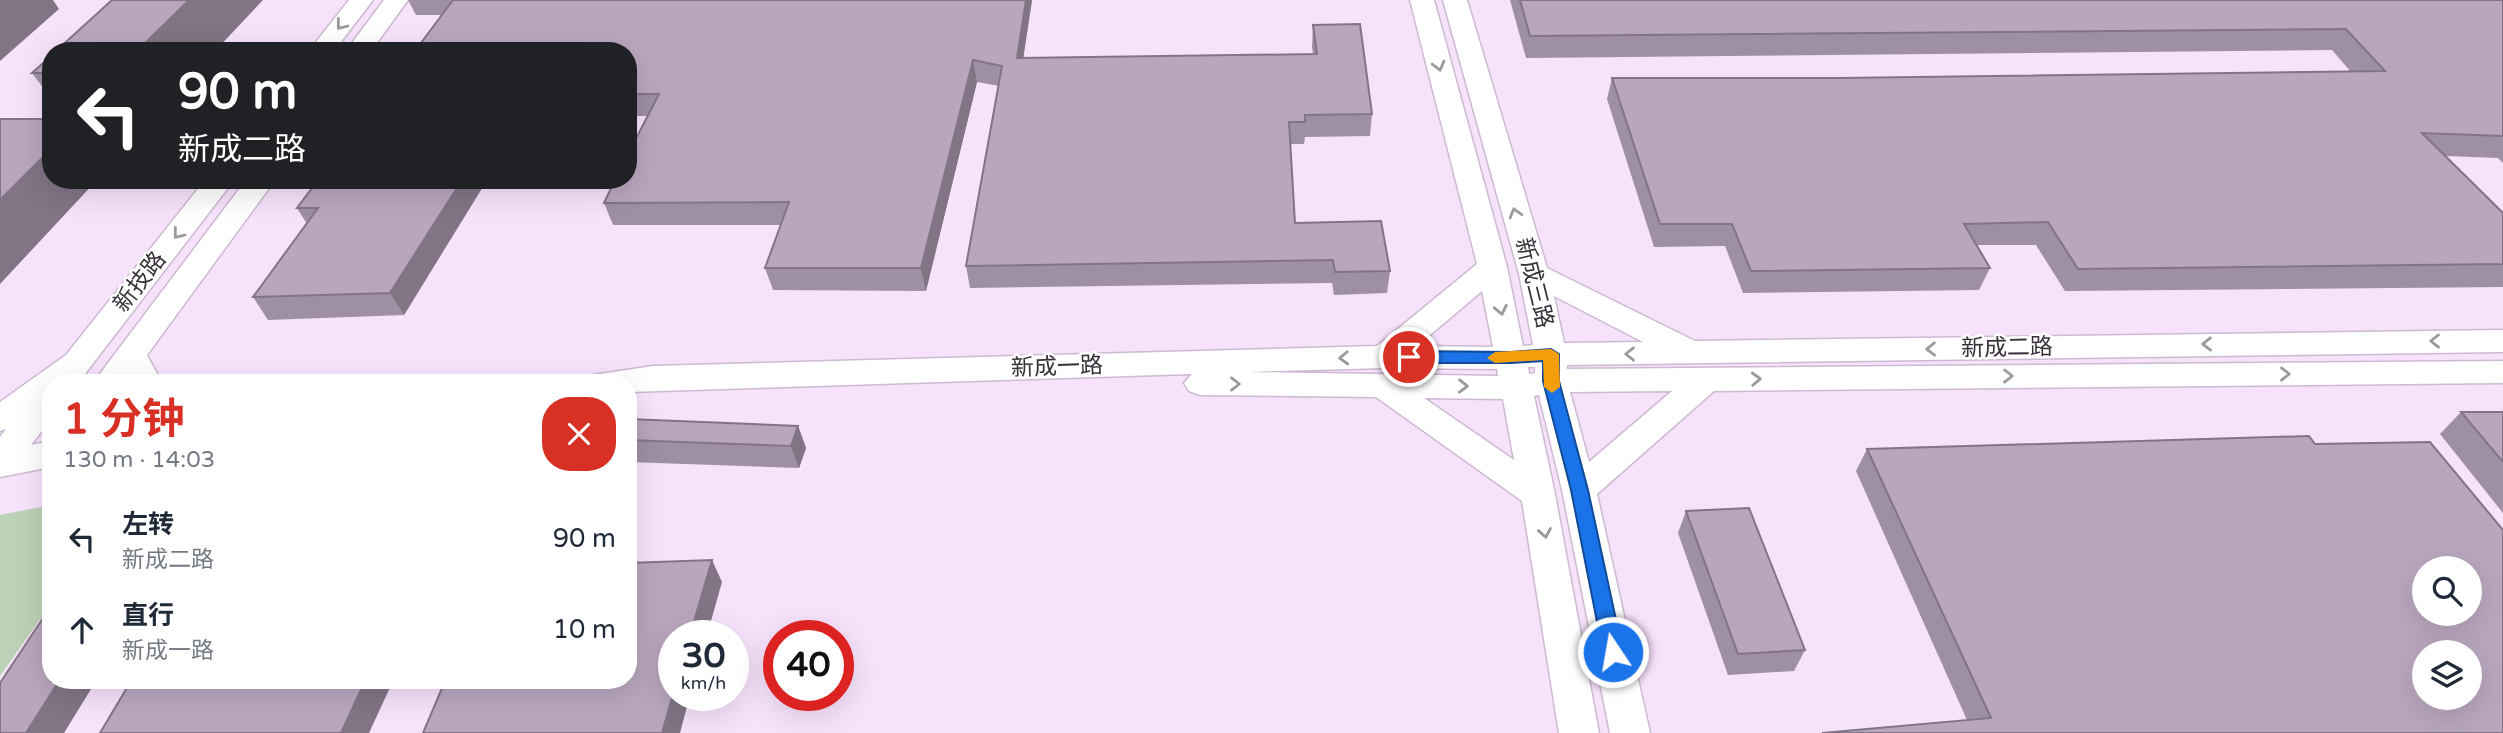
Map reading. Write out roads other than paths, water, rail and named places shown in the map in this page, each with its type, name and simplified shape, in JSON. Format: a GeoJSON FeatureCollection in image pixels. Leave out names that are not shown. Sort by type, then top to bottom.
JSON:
{"type":"FeatureCollection","features":[{"type":"Feature","properties":{"kind":"street"},"geometry":{"type":"LineString","coordinates":[[328,42],[361,0]]}},
{"type":"Feature","properties":{"kind":"street"},"geometry":{"type":"LineString","coordinates":[[365,42],[396,0]]}},
{"type":"Feature","properties":{"kind":"street","name":"新成三路"},"geometry":{"type":"LineString","coordinates":[[1422,0],[1492,267],[1538,494],[1579,733]]}},
{"type":"Feature","properties":{"kind":"street","name":"新成三路"},"geometry":{"type":"LineString","coordinates":[[1455,0],[1534,274],[1551,368],[1630,733]]}},
{"type":"Feature","properties":{"kind":"street","name":"新技路"},"geometry":{"type":"LineString","coordinates":[[70,371],[213,189]]}},
{"type":"Feature","properties":{"kind":"street","name":"新技路"},"geometry":{"type":"LineString","coordinates":[[116,374],[254,189]]}},
{"type":"Feature","properties":{"kind":"street"},"geometry":{"type":"LineString","coordinates":[[1492,267],[1382,371],[1538,494]]}},
{"type":"Feature","properties":{"kind":"street"},"geometry":{"type":"LineString","coordinates":[[1534,274],[1699,367],[1579,490]]}},
{"type":"Feature","properties":{"kind":"street","name":"新成二路"},"geometry":{"type":"LineString","coordinates":[[1514,373],[1551,368],[1699,367],[2503,341]]}},
{"type":"Feature","properties":{"kind":"street"},"geometry":{"type":"LineString","coordinates":[[131,354],[141,374]]}},
{"type":"Feature","properties":{"kind":"street","name":"新成二路"},"geometry":{"type":"LineString","coordinates":[[1699,367],[1780,378],[2503,372]]}},
{"type":"Feature","properties":{"kind":"street","name":"新成一路"},"geometry":{"type":"LineString","coordinates":[[637,397],[1100,383],[1382,371]]}},
{"type":"Feature","properties":{"kind":"street","name":"新成一路"},"geometry":{"type":"LineString","coordinates":[[637,380],[1382,371],[1514,373]]}},
{"type":"Feature","properties":{"kind":"street","name":"新技路"},"geometry":{"type":"LineString","coordinates":[[0,419],[42,390]]}},
{"type":"Feature","properties":{"kind":"street"},"geometry":{"type":"LineString","coordinates":[[0,463],[42,408]]}},
{"type":"Feature","properties":{"kind":"street"},"geometry":{"type":"LineString","coordinates":[[0,463],[42,465]]}},
{"type":"Feature","properties":{"kind":"street"},"geometry":{"type":"LineString","coordinates":[[0,482],[42,467]]}}]}
